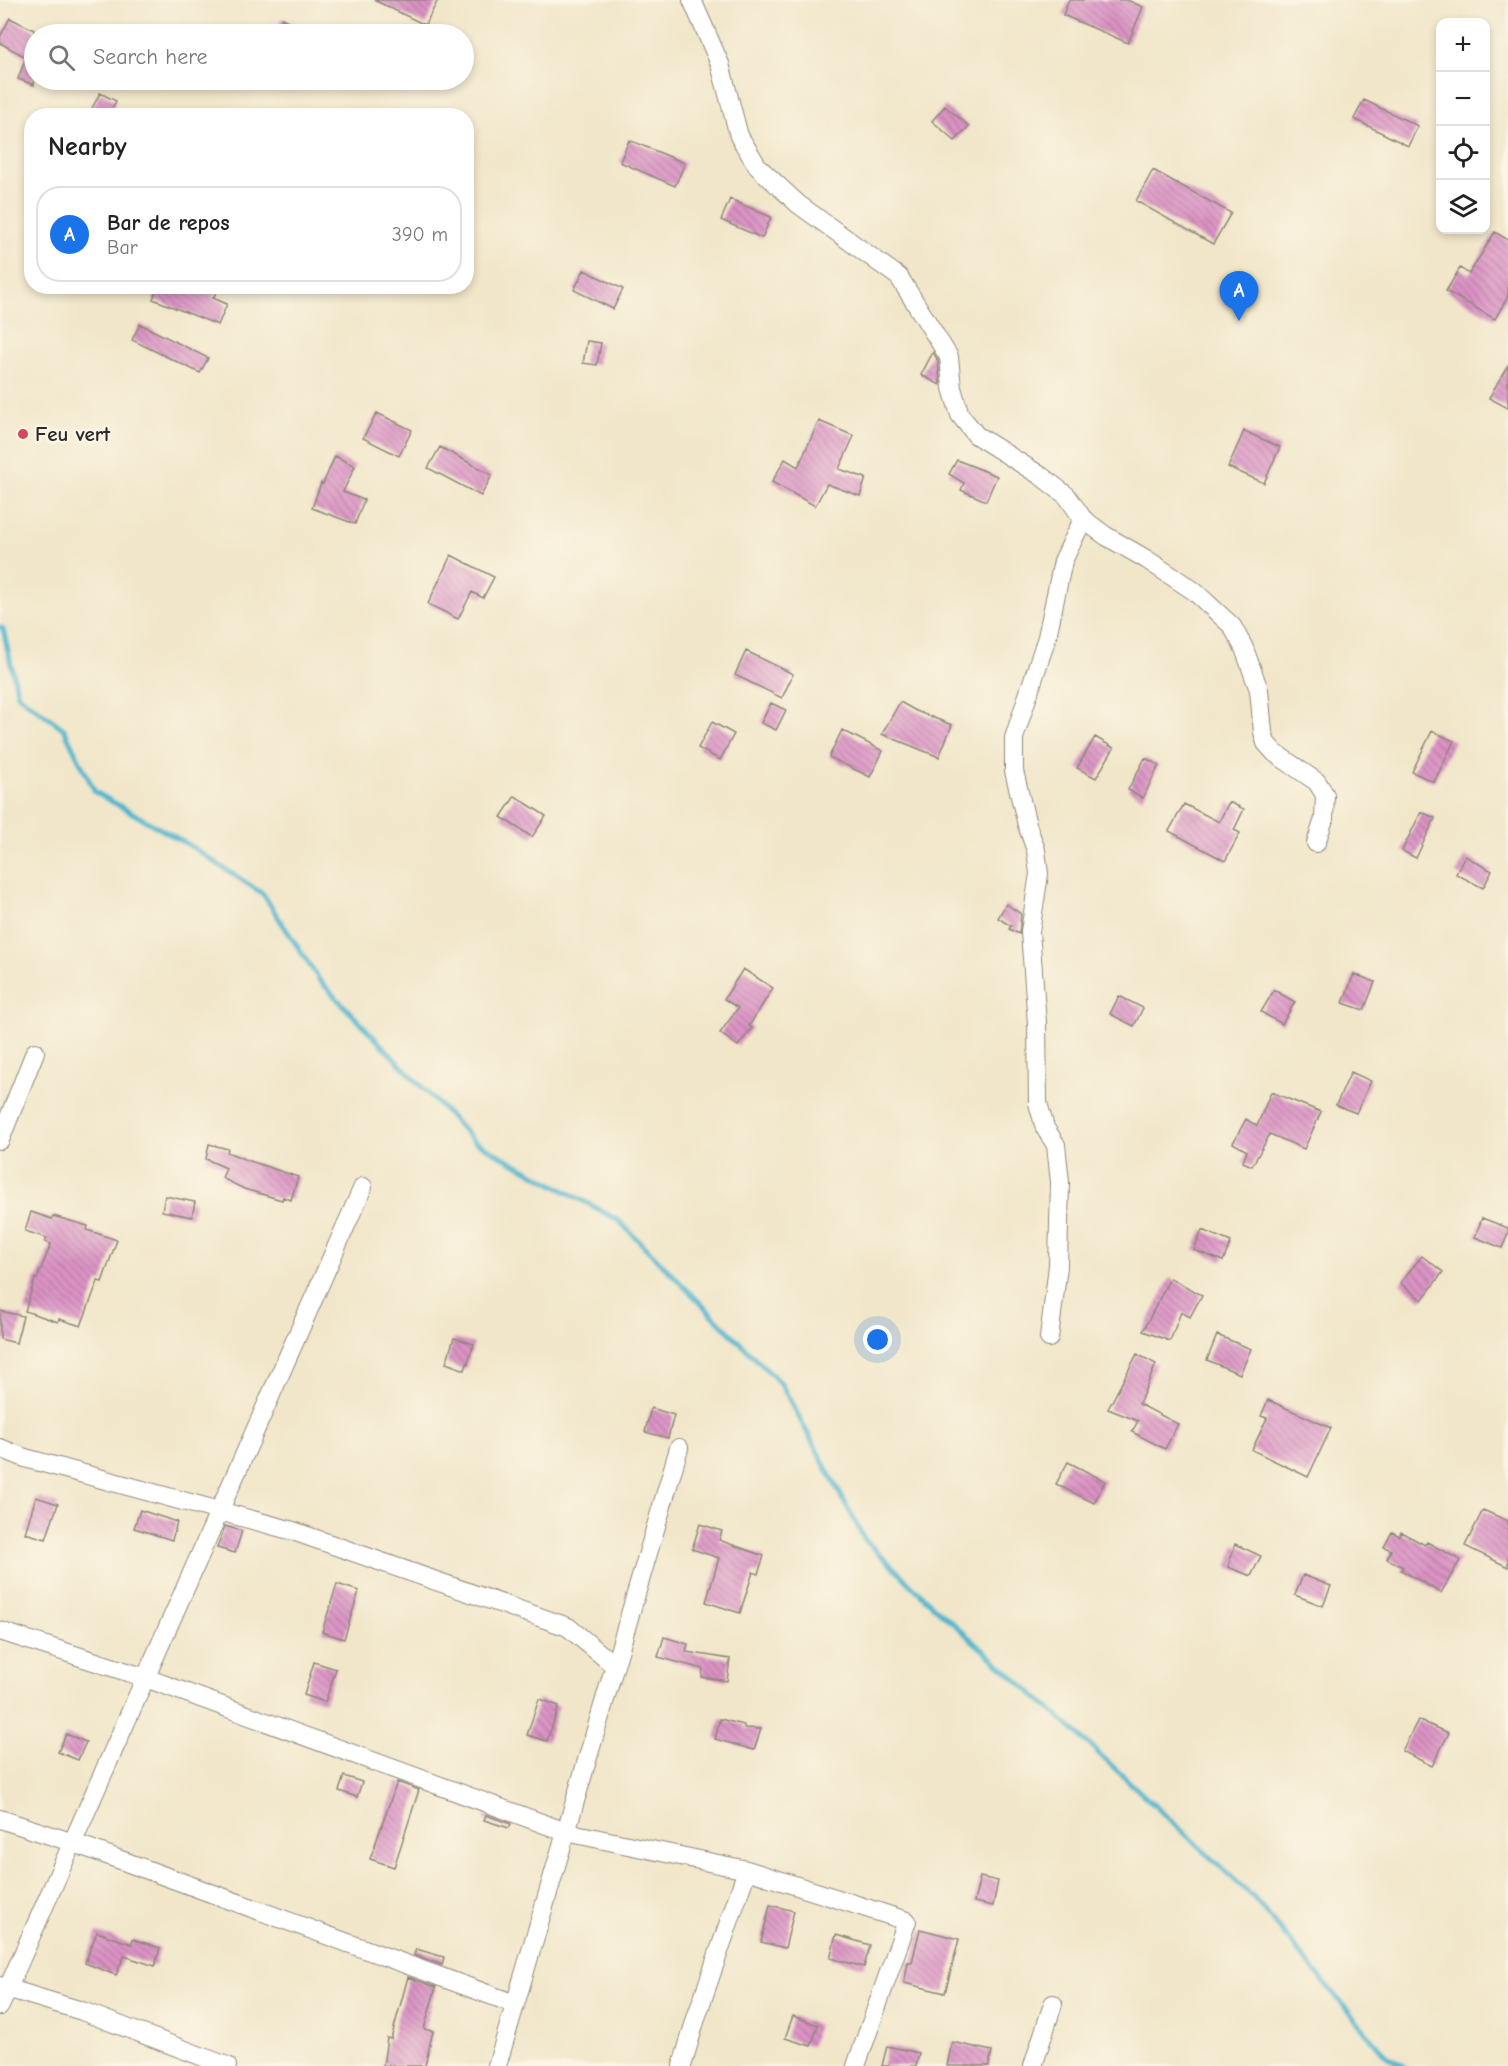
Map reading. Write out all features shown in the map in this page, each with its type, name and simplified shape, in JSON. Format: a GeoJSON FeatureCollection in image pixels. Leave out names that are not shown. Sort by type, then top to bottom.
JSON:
{"type":"FeatureCollection","features":[{"type":"Feature","properties":{"kind":"street"},"geometry":{"type":"LineString","coordinates":[[692,0],[720,64],[740,136],[759,167],[798,204],[899,277],[949,357],[952,388],[960,415],[976,435],[1041,476],[1067,496],[1083,519],[1194,591],[1232,626],[1244,648],[1259,690],[1266,743],[1275,753],[1317,782],[1325,795],[1324,819],[1316,843]]}},
{"type":"Feature","properties":{"kind":"street"},"geometry":{"type":"LineString","coordinates":[[1049,1338],[1058,1266],[1060,1182],[1056,1145],[1045,1128],[1038,1103],[1037,1023],[1030,932],[1039,874],[1036,850],[1027,825],[1014,771],[1014,738],[1047,637],[1063,561],[1083,519]]}},
{"type":"Feature","properties":{"kind":"street"},"geometry":{"type":"LineString","coordinates":[[0,1140],[35,1052]]}},
{"type":"Feature","properties":{"kind":"street"},"geometry":{"type":"LineString","coordinates":[[0,2006],[5,1987],[74,1843],[363,1187]]}},
{"type":"Feature","properties":{"kind":"street"},"geometry":{"type":"LineString","coordinates":[[0,1448],[25,1458],[293,1531],[444,1586],[568,1627],[615,1666]]}},
{"type":"Feature","properties":{"kind":"street"},"geometry":{"type":"LineString","coordinates":[[497,2066],[679,1448]]}},
{"type":"Feature","properties":{"kind":"street"},"geometry":{"type":"LineString","coordinates":[[0,1631],[146,1678],[566,1832],[747,1870],[907,1921],[856,2066]]}},
{"type":"Feature","properties":{"kind":"street"},"geometry":{"type":"LineString","coordinates":[[0,1819],[74,1843],[515,2004]]}},
{"type":"Feature","properties":{"kind":"street"},"geometry":{"type":"LineString","coordinates":[[682,2066],[696,2018],[747,1870]]}},
{"type":"Feature","properties":{"kind":"street"},"geometry":{"type":"LineString","coordinates":[[5,1987],[82,2011],[227,2066]]}},
{"type":"Feature","properties":{"kind":"street"},"geometry":{"type":"LineString","coordinates":[[1033,2066],[1053,2004]]}},
{"type":"Feature","properties":{"kind":"building"},"geometry":{"type":"Polygon","coordinates":[[[374,0],[438,0],[426,24],[374,0]]]}},
{"type":"Feature","properties":{"kind":"building"},"geometry":{"type":"Polygon","coordinates":[[[1069,0],[1127,0],[1143,7],[1128,43],[1063,15],[1069,0]]]}},
{"type":"Feature","properties":{"kind":"building"},"geometry":{"type":"Polygon","coordinates":[[[10,18],[24,25],[24,56],[0,43],[0,37],[10,18]]]}},
{"type":"Feature","properties":{"kind":"building"},"geometry":{"type":"Polygon","coordinates":[[[282,18],[293,24],[279,24],[282,18]]]}},
{"type":"Feature","properties":{"kind":"building"},"geometry":{"type":"Polygon","coordinates":[[[24,62],[24,81],[18,79],[24,62]]]}},
{"type":"Feature","properties":{"kind":"building"},"geometry":{"type":"Polygon","coordinates":[[[100,93],[116,101],[112,108],[92,108],[100,93]]]}},
{"type":"Feature","properties":{"kind":"building"},"geometry":{"type":"Polygon","coordinates":[[[1364,100],[1418,126],[1408,146],[1354,119],[1364,100]]]}},
{"type":"Feature","properties":{"kind":"building"},"geometry":{"type":"Polygon","coordinates":[[[945,106],[969,126],[955,141],[932,121],[945,106]]]}},
{"type":"Feature","properties":{"kind":"building"},"geometry":{"type":"Polygon","coordinates":[[[629,140],[685,163],[675,186],[620,162],[629,140]]]}},
{"type":"Feature","properties":{"kind":"building"},"geometry":{"type":"Polygon","coordinates":[[[1153,170],[1231,213],[1213,244],[1136,201],[1153,170]]]}},
{"type":"Feature","properties":{"kind":"building"},"geometry":{"type":"Polygon","coordinates":[[[730,199],[771,217],[762,238],[721,220],[730,199]]]}},
{"type":"Feature","properties":{"kind":"building"},"geometry":{"type":"Polygon","coordinates":[[[1495,232],[1508,240],[1508,296],[1495,319],[1446,291],[1460,268],[1469,274],[1495,232]]]}},
{"type":"Feature","properties":{"kind":"building"},"geometry":{"type":"Polygon","coordinates":[[[584,270],[623,289],[613,309],[574,290],[584,270]]]}},
{"type":"Feature","properties":{"kind":"building"},"geometry":{"type":"Polygon","coordinates":[[[155,294],[215,294],[213,298],[227,304],[218,325],[153,299],[155,294]]]}},
{"type":"Feature","properties":{"kind":"building"},"geometry":{"type":"Polygon","coordinates":[[[140,324],[208,358],[200,373],[132,340],[140,324]]]}},
{"type":"Feature","properties":{"kind":"building"},"geometry":{"type":"Polygon","coordinates":[[[587,341],[601,343],[597,365],[583,363],[587,341]]]}},
{"type":"Feature","properties":{"kind":"building"},"geometry":{"type":"Polygon","coordinates":[[[933,352],[938,361],[940,385],[921,375],[933,352]]]}},
{"type":"Feature","properties":{"kind":"building"},"geometry":{"type":"Polygon","coordinates":[[[1508,365],[1508,408],[1489,398],[1508,365]]]}},
{"type":"Feature","properties":{"kind":"building"},"geometry":{"type":"Polygon","coordinates":[[[377,413],[412,430],[399,456],[363,438],[377,413]]]}},
{"type":"Feature","properties":{"kind":"building"},"geometry":{"type":"Polygon","coordinates":[[[819,421],[854,436],[839,469],[866,478],[860,496],[827,484],[815,506],[772,482],[785,459],[798,467],[819,421]]]}},
{"type":"Feature","properties":{"kind":"building"},"geometry":{"type":"Polygon","coordinates":[[[1244,431],[1280,447],[1264,483],[1228,467],[1244,431]]]}},
{"type":"Feature","properties":{"kind":"building"},"geometry":{"type":"Polygon","coordinates":[[[440,447],[492,475],[481,496],[428,468],[440,447]]]}},
{"type":"Feature","properties":{"kind":"building"},"geometry":{"type":"Polygon","coordinates":[[[335,456],[355,466],[343,492],[364,500],[355,524],[312,508],[321,483],[323,484],[335,456]]]}},
{"type":"Feature","properties":{"kind":"building"},"geometry":{"type":"Polygon","coordinates":[[[957,460],[997,476],[986,501],[961,490],[964,483],[949,474],[957,460]]]}},
{"type":"Feature","properties":{"kind":"building"},"geometry":{"type":"Polygon","coordinates":[[[451,555],[494,577],[483,598],[472,592],[458,619],[428,604],[451,555]]]}},
{"type":"Feature","properties":{"kind":"building"},"geometry":{"type":"Polygon","coordinates":[[[746,651],[793,674],[782,698],[735,675],[746,651]]]}},
{"type":"Feature","properties":{"kind":"building"},"geometry":{"type":"Polygon","coordinates":[[[900,702],[952,725],[939,757],[882,734],[900,702]]]}},
{"type":"Feature","properties":{"kind":"building"},"geometry":{"type":"Polygon","coordinates":[[[771,703],[786,710],[776,730],[761,723],[771,703]]]}},
{"type":"Feature","properties":{"kind":"building"},"geometry":{"type":"Polygon","coordinates":[[[712,722],[734,734],[720,760],[698,748],[712,722]]]}},
{"type":"Feature","properties":{"kind":"building"},"geometry":{"type":"Polygon","coordinates":[[[842,730],[883,751],[870,777],[829,757],[842,730]]]}},
{"type":"Feature","properties":{"kind":"building"},"geometry":{"type":"Polygon","coordinates":[[[1432,731],[1454,741],[1434,782],[1412,772],[1432,731]]]}},
{"type":"Feature","properties":{"kind":"building"},"geometry":{"type":"Polygon","coordinates":[[[1095,737],[1114,748],[1096,778],[1077,768],[1095,737]]]}},
{"type":"Feature","properties":{"kind":"building"},"geometry":{"type":"Polygon","coordinates":[[[1145,758],[1159,765],[1143,798],[1128,790],[1145,758]]]}},
{"type":"Feature","properties":{"kind":"building"},"geometry":{"type":"Polygon","coordinates":[[[515,796],[546,816],[532,837],[501,817],[515,796]]]}},
{"type":"Feature","properties":{"kind":"building"},"geometry":{"type":"Polygon","coordinates":[[[1229,802],[1244,809],[1234,830],[1240,833],[1225,861],[1169,831],[1184,804],[1219,822],[1229,802]]]}},
{"type":"Feature","properties":{"kind":"building"},"geometry":{"type":"Polygon","coordinates":[[[1421,812],[1435,818],[1416,858],[1402,851],[1421,812]]]}},
{"type":"Feature","properties":{"kind":"building"},"geometry":{"type":"Polygon","coordinates":[[[1465,856],[1492,871],[1483,888],[1456,874],[1465,856]]]}},
{"type":"Feature","properties":{"kind":"building"},"geometry":{"type":"Polygon","coordinates":[[[1006,904],[1021,914],[1019,934],[1009,929],[1011,926],[998,918],[1006,904]]]}},
{"type":"Feature","properties":{"kind":"building"},"geometry":{"type":"Polygon","coordinates":[[[743,969],[773,988],[749,1026],[752,1028],[738,1046],[720,1033],[738,1008],[724,999],[743,969]]]}},
{"type":"Feature","properties":{"kind":"building"},"geometry":{"type":"Polygon","coordinates":[[[1354,974],[1375,982],[1364,1010],[1343,1003],[1354,974]]]}},
{"type":"Feature","properties":{"kind":"building"},"geometry":{"type":"Polygon","coordinates":[[[1274,990],[1295,1002],[1282,1024],[1261,1012],[1274,990]]]}},
{"type":"Feature","properties":{"kind":"building"},"geometry":{"type":"Polygon","coordinates":[[[1119,996],[1143,1008],[1134,1026],[1110,1014],[1119,996]]]}},
{"type":"Feature","properties":{"kind":"building"},"geometry":{"type":"Polygon","coordinates":[[[1351,1072],[1371,1081],[1356,1113],[1336,1105],[1351,1072]]]}},
{"type":"Feature","properties":{"kind":"building"},"geometry":{"type":"Polygon","coordinates":[[[1271,1092],[1321,1112],[1304,1149],[1270,1134],[1252,1166],[1243,1162],[1247,1151],[1233,1143],[1246,1119],[1257,1126],[1271,1092]]]}},
{"type":"Feature","properties":{"kind":"building"},"geometry":{"type":"Polygon","coordinates":[[[209,1144],[228,1149],[227,1152],[247,1160],[298,1177],[291,1200],[283,1197],[282,1200],[244,1189],[222,1178],[226,1168],[206,1159],[209,1144]]]}},
{"type":"Feature","properties":{"kind":"building"},"geometry":{"type":"Polygon","coordinates":[[[165,1196],[195,1202],[192,1217],[162,1211],[165,1196]]]}},
{"type":"Feature","properties":{"kind":"building"},"geometry":{"type":"Polygon","coordinates":[[[31,1212],[88,1226],[87,1230],[117,1240],[102,1282],[98,1281],[81,1326],[59,1319],[58,1322],[25,1311],[35,1279],[37,1279],[51,1244],[45,1242],[47,1238],[25,1231],[31,1212]]]}},
{"type":"Feature","properties":{"kind":"building"},"geometry":{"type":"Polygon","coordinates":[[[1482,1218],[1508,1228],[1502,1248],[1475,1237],[1482,1218]]]}},
{"type":"Feature","properties":{"kind":"building"},"geometry":{"type":"Polygon","coordinates":[[[1202,1230],[1231,1242],[1223,1261],[1194,1250],[1202,1230]]]}},
{"type":"Feature","properties":{"kind":"building"},"geometry":{"type":"Polygon","coordinates":[[[1422,1256],[1443,1272],[1422,1300],[1400,1283],[1422,1256]]]}},
{"type":"Feature","properties":{"kind":"building"},"geometry":{"type":"Polygon","coordinates":[[[1170,1278],[1202,1295],[1190,1317],[1181,1312],[1170,1341],[1143,1331],[1170,1278]]]}},
{"type":"Feature","properties":{"kind":"building"},"geometry":{"type":"Polygon","coordinates":[[[0,1311],[23,1316],[16,1343],[0,1339],[0,1311]]]}},
{"type":"Feature","properties":{"kind":"building"},"geometry":{"type":"Polygon","coordinates":[[[1217,1335],[1251,1349],[1240,1374],[1207,1360],[1217,1335]]]}},
{"type":"Feature","properties":{"kind":"building"},"geometry":{"type":"Polygon","coordinates":[[[454,1338],[474,1344],[465,1370],[446,1363],[454,1338]]]}},
{"type":"Feature","properties":{"kind":"building"},"geometry":{"type":"Polygon","coordinates":[[[1137,1354],[1156,1364],[1139,1404],[1178,1424],[1165,1449],[1132,1432],[1138,1421],[1108,1409],[1137,1354]]]}},
{"type":"Feature","properties":{"kind":"building"},"geometry":{"type":"Polygon","coordinates":[[[1268,1400],[1331,1428],[1308,1477],[1252,1450],[1267,1418],[1261,1416],[1268,1400]]]}},
{"type":"Feature","properties":{"kind":"building"},"geometry":{"type":"Polygon","coordinates":[[[651,1408],[674,1415],[668,1438],[645,1432],[651,1408]]]}},
{"type":"Feature","properties":{"kind":"building"},"geometry":{"type":"Polygon","coordinates":[[[1068,1462],[1105,1481],[1094,1503],[1056,1484],[1068,1462]]]}},
{"type":"Feature","properties":{"kind":"building"},"geometry":{"type":"Polygon","coordinates":[[[36,1497],[58,1504],[46,1539],[25,1533],[36,1497]]]}},
{"type":"Feature","properties":{"kind":"building"},"geometry":{"type":"Polygon","coordinates":[[[140,1510],[177,1522],[172,1540],[134,1528],[140,1510]]]}},
{"type":"Feature","properties":{"kind":"building"},"geometry":{"type":"Polygon","coordinates":[[[1483,1510],[1508,1521],[1508,1567],[1465,1546],[1483,1510]]]}},
{"type":"Feature","properties":{"kind":"building"},"geometry":{"type":"Polygon","coordinates":[[[700,1524],[722,1531],[719,1540],[764,1556],[758,1574],[753,1572],[740,1613],[706,1602],[719,1558],[692,1549],[700,1524]]]}},
{"type":"Feature","properties":{"kind":"building"},"geometry":{"type":"Polygon","coordinates":[[[225,1526],[242,1531],[235,1553],[217,1548],[225,1526]]]}},
{"type":"Feature","properties":{"kind":"building"},"geometry":{"type":"Polygon","coordinates":[[[1392,1532],[1399,1536],[1401,1532],[1425,1545],[1427,1542],[1460,1560],[1441,1593],[1401,1570],[1403,1567],[1387,1559],[1391,1550],[1384,1547],[1392,1532]]]}},
{"type":"Feature","properties":{"kind":"building"},"geometry":{"type":"Polygon","coordinates":[[[1235,1544],[1261,1556],[1251,1576],[1228,1567],[1235,1544]]]}},
{"type":"Feature","properties":{"kind":"building"},"geometry":{"type":"Polygon","coordinates":[[[1303,1575],[1331,1586],[1323,1606],[1295,1595],[1303,1575]]]}},
{"type":"Feature","properties":{"kind":"building"},"geometry":{"type":"Polygon","coordinates":[[[337,1584],[359,1591],[344,1639],[322,1632],[337,1584]]]}},
{"type":"Feature","properties":{"kind":"building"},"geometry":{"type":"Polygon","coordinates":[[[664,1637],[688,1644],[686,1652],[730,1659],[727,1681],[702,1677],[703,1669],[658,1657],[664,1637]]]}},
{"type":"Feature","properties":{"kind":"building"},"geometry":{"type":"Polygon","coordinates":[[[314,1662],[336,1669],[325,1702],[304,1695],[314,1662]]]}},
{"type":"Feature","properties":{"kind":"building"},"geometry":{"type":"Polygon","coordinates":[[[539,1699],[559,1706],[547,1741],[527,1735],[539,1699]]]}},
{"type":"Feature","properties":{"kind":"building"},"geometry":{"type":"Polygon","coordinates":[[[720,1719],[744,1725],[744,1728],[761,1729],[754,1750],[715,1739],[720,1719]]]}},
{"type":"Feature","properties":{"kind":"building"},"geometry":{"type":"Polygon","coordinates":[[[1418,1720],[1449,1733],[1432,1766],[1402,1751],[1418,1720]]]}},
{"type":"Feature","properties":{"kind":"building"},"geometry":{"type":"Polygon","coordinates":[[[66,1734],[86,1742],[78,1760],[58,1752],[66,1734]]]}},
{"type":"Feature","properties":{"kind":"building"},"geometry":{"type":"Polygon","coordinates":[[[344,1776],[362,1782],[357,1797],[339,1791],[344,1776]]]}},
{"type":"Feature","properties":{"kind":"building"},"geometry":{"type":"Polygon","coordinates":[[[397,1782],[419,1790],[394,1867],[370,1859],[397,1782]]]}},
{"type":"Feature","properties":{"kind":"building"},"geometry":{"type":"Polygon","coordinates":[[[486,1815],[511,1824],[509,1828],[484,1820],[486,1815]]]}},
{"type":"Feature","properties":{"kind":"building"},"geometry":{"type":"Polygon","coordinates":[[[980,1877],[998,1881],[993,1906],[974,1902],[980,1877]]]}},
{"type":"Feature","properties":{"kind":"building"},"geometry":{"type":"Polygon","coordinates":[[[770,1905],[794,1911],[785,1948],[761,1942],[770,1905]]]}},
{"type":"Feature","properties":{"kind":"building"},"geometry":{"type":"Polygon","coordinates":[[[920,1929],[959,1939],[945,1993],[904,1983],[908,1962],[912,1962],[920,1929]]]}},
{"type":"Feature","properties":{"kind":"building"},"geometry":{"type":"Polygon","coordinates":[[[97,1932],[131,1944],[133,1939],[160,1948],[155,1966],[124,1956],[116,1975],[85,1963],[97,1932]]]}},
{"type":"Feature","properties":{"kind":"building"},"geometry":{"type":"Polygon","coordinates":[[[836,1935],[870,1945],[864,1967],[830,1958],[836,1935]]]}},
{"type":"Feature","properties":{"kind":"building"},"geometry":{"type":"Polygon","coordinates":[[[416,1949],[444,1957],[442,1965],[414,1955],[416,1949]]]}},
{"type":"Feature","properties":{"kind":"building"},"geometry":{"type":"Polygon","coordinates":[[[408,1977],[436,1987],[424,2029],[433,2031],[425,2066],[383,2066],[387,2038],[391,2039],[408,1977]]]}},
{"type":"Feature","properties":{"kind":"building"},"geometry":{"type":"Polygon","coordinates":[[[793,2016],[818,2025],[811,2046],[785,2038],[793,2016]]]}},
{"type":"Feature","properties":{"kind":"building"},"geometry":{"type":"Polygon","coordinates":[[[952,2042],[992,2051],[989,2066],[947,2066],[952,2042]]]}},
{"type":"Feature","properties":{"kind":"building"},"geometry":{"type":"Polygon","coordinates":[[[887,2046],[919,2053],[916,2066],[882,2066],[887,2046]]]}},
{"type":"Feature","properties":{"kind":"waterway"},"geometry":{"type":"LineString","coordinates":[[0,627],[3,629],[18,695],[64,729],[95,792],[189,845],[263,894],[320,981],[474,1141],[618,1220],[781,1384],[865,1540],[929,1602],[1068,1725],[1253,1897],[1385,2055],[1404,2066]]}},
{"type":"Feature","properties":{"kind":"place","name":"Bar de repos"},"geometry":{"type":"Point","coordinates":[1239,321]}},
{"type":"Feature","properties":{"kind":"place","name":"Feu vert"},"geometry":{"type":"Point","coordinates":[23,434]}}]}
